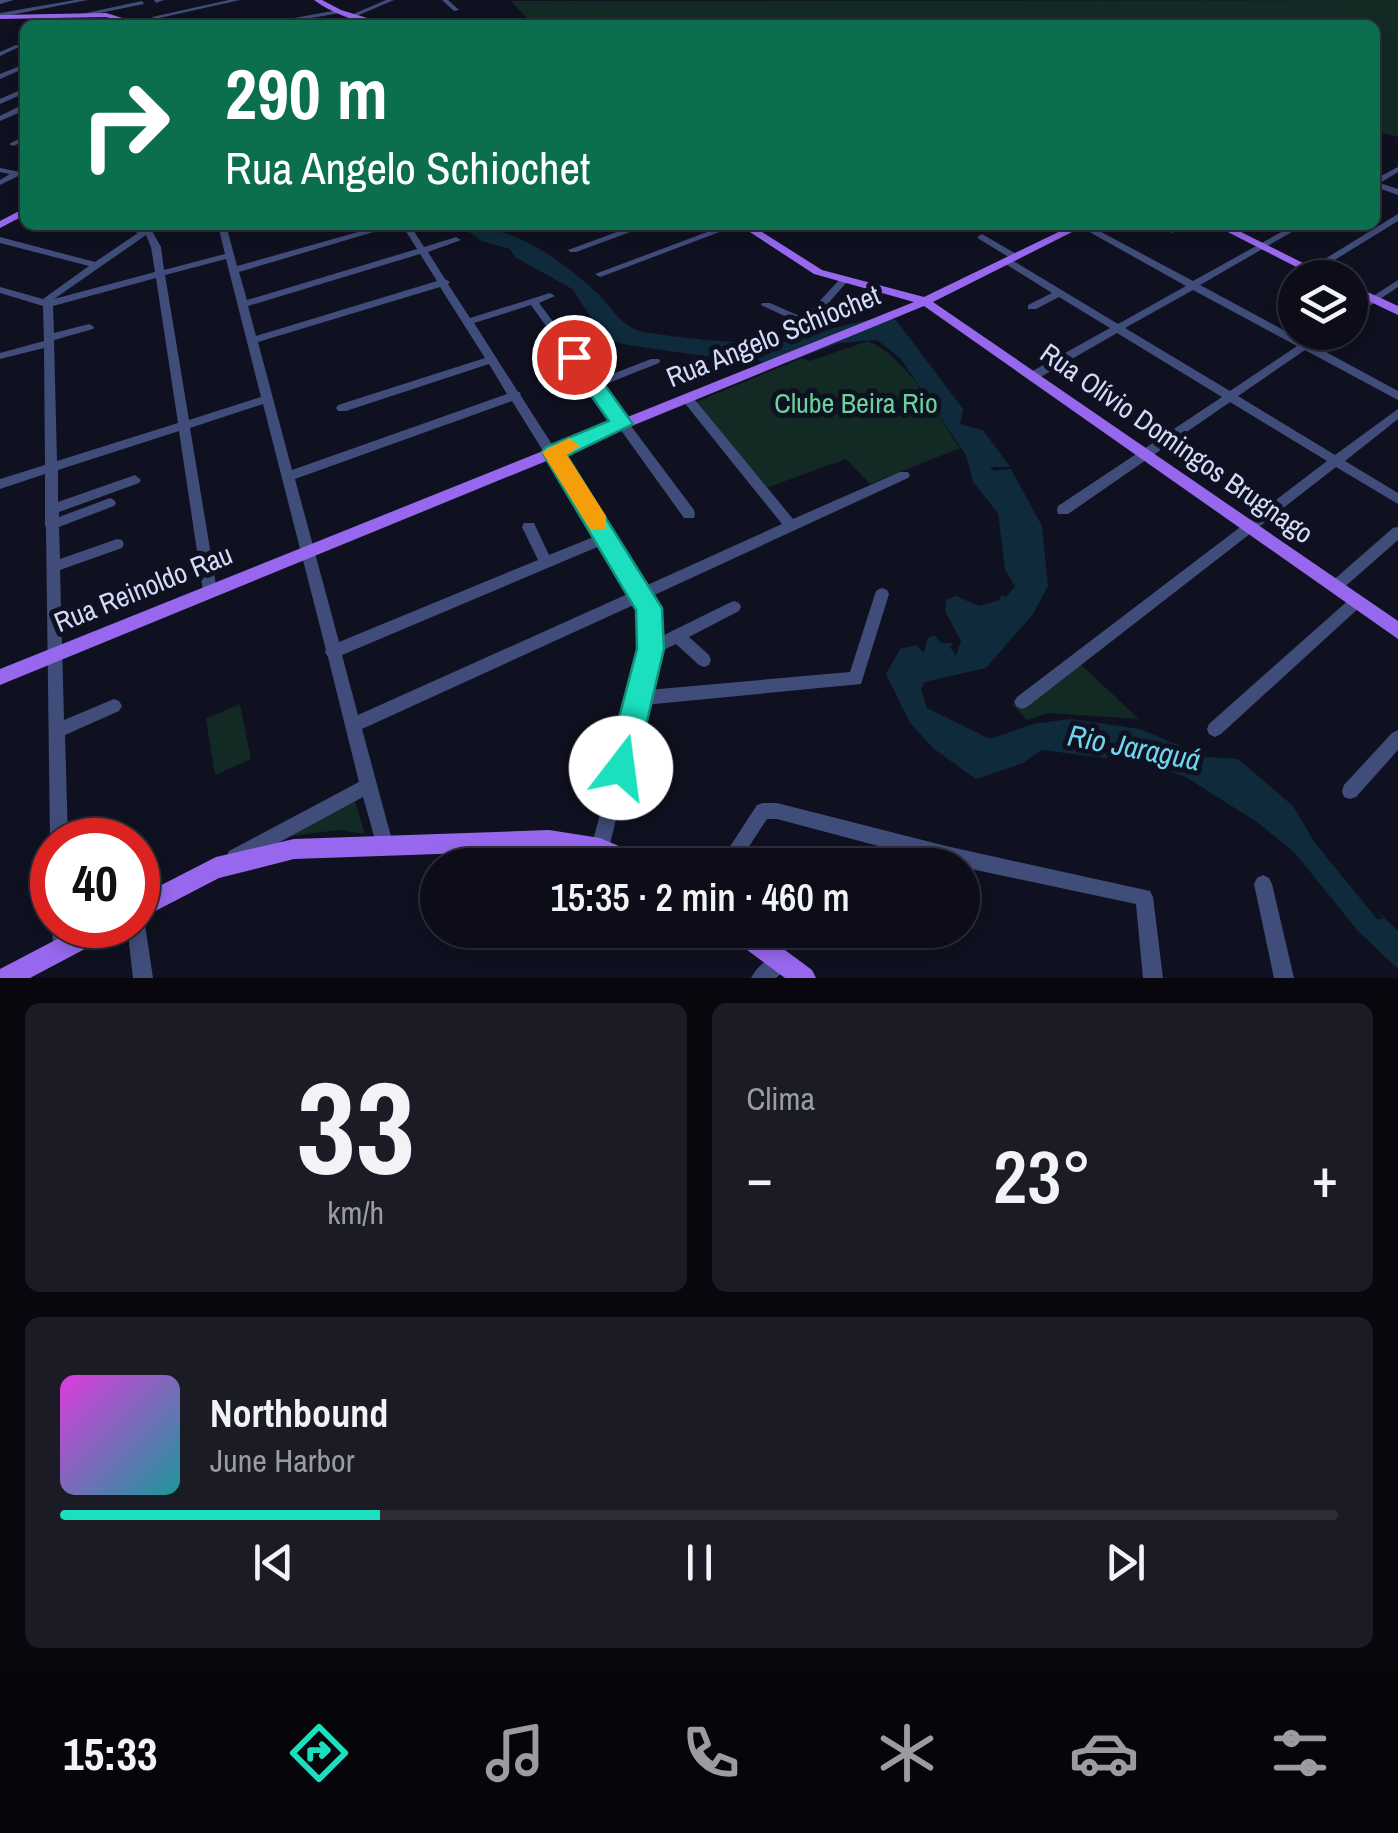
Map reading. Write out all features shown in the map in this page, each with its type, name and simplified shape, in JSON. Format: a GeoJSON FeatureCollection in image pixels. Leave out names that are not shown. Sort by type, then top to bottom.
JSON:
{"type":"FeatureCollection","features":[{"type":"Feature","properties":{"kind":"main road"},"geometry":{"type":"LineString","coordinates":[[317,0],[351,19]]}},
{"type":"Feature","properties":{"kind":"main road"},"geometry":{"type":"LineString","coordinates":[[0,16],[113,16],[125,20]]}},
{"type":"Feature","properties":{"kind":"main road"},"geometry":{"type":"LineString","coordinates":[[751,230],[797,262],[843,282],[924,301]]}},
{"type":"Feature","properties":{"kind":"main road","name":"Rua Angelo Schiochet"},"geometry":{"type":"LineString","coordinates":[[308,551],[908,308],[1071,230]]}},
{"type":"Feature","properties":{"kind":"main road"},"geometry":{"type":"LineString","coordinates":[[1229,230],[1292,260]]}},
{"type":"Feature","properties":{"kind":"main road"},"geometry":{"type":"LineString","coordinates":[[1368,297],[1398,312]]}},
{"type":"Feature","properties":{"kind":"main road","name":"Rua Olívio Domingos Brugnago"},"geometry":{"type":"LineString","coordinates":[[924,301],[1398,631]]}},
{"type":"Feature","properties":{"kind":"main road","name":"Rua Reinoldo Rau"},"geometry":{"type":"LineString","coordinates":[[0,676],[308,551]]}},
{"type":"Feature","properties":{"kind":"main road"},"geometry":{"type":"LineString","coordinates":[[160,897],[216,868],[294,849],[521,839],[600,848]]}},
{"type":"Feature","properties":{"kind":"main road"},"geometry":{"type":"LineString","coordinates":[[6,978],[47,948]]}},
{"type":"Feature","properties":{"kind":"main road"},"geometry":{"type":"LineString","coordinates":[[763,948],[804,978]]}},
{"type":"Feature","properties":{"kind":"street"},"geometry":{"type":"LineString","coordinates":[[0,2],[10,0]]}},
{"type":"Feature","properties":{"kind":"street"},"geometry":{"type":"LineString","coordinates":[[0,16],[85,0]]}},
{"type":"Feature","properties":{"kind":"street"},"geometry":{"type":"LineString","coordinates":[[163,9],[207,0]]}},
{"type":"Feature","properties":{"kind":"street"},"geometry":{"type":"LineString","coordinates":[[155,17],[237,0]]}},
{"type":"Feature","properties":{"kind":"street"},"geometry":{"type":"LineString","coordinates":[[351,19],[391,0]]}},
{"type":"Feature","properties":{"kind":"street"},"geometry":{"type":"LineString","coordinates":[[446,0],[456,10]]}},
{"type":"Feature","properties":{"kind":"street"},"geometry":{"type":"LineString","coordinates":[[80,15],[142,4]]}},
{"type":"Feature","properties":{"kind":"street"},"geometry":{"type":"LineString","coordinates":[[275,20],[328,7]]}},
{"type":"Feature","properties":{"kind":"street"},"geometry":{"type":"LineString","coordinates":[[13,144],[20,140]]}},
{"type":"Feature","properties":{"kind":"street"},"geometry":{"type":"LineString","coordinates":[[58,818],[48,304],[52,293],[147,230]]}},
{"type":"Feature","properties":{"kind":"street"},"geometry":{"type":"LineString","coordinates":[[151,230],[210,591]]}},
{"type":"Feature","properties":{"kind":"street"},"geometry":{"type":"LineString","coordinates":[[223,230],[384,844]]}},
{"type":"Feature","properties":{"kind":"street"},"geometry":{"type":"LineString","coordinates":[[234,270],[374,230]]}},
{"type":"Feature","properties":{"kind":"street"},"geometry":{"type":"LineString","coordinates":[[409,230],[644,596],[650,649],[600,848]]}},
{"type":"Feature","properties":{"kind":"street"},"geometry":{"type":"LineString","coordinates":[[573,250],[631,230]]}},
{"type":"Feature","properties":{"kind":"street"},"geometry":{"type":"LineString","coordinates":[[600,274],[720,230]]}},
{"type":"Feature","properties":{"kind":"street"},"geometry":{"type":"LineString","coordinates":[[1090,230],[1278,332]]}},
{"type":"Feature","properties":{"kind":"street"},"geometry":{"type":"LineString","coordinates":[[1033,376],[1291,230]]}},
{"type":"Feature","properties":{"kind":"street"},"geometry":{"type":"LineString","coordinates":[[1328,260],[1377,230]]}},
{"type":"Feature","properties":{"kind":"street"},"geometry":{"type":"LineString","coordinates":[[982,237],[1059,293],[1398,499]]}},
{"type":"Feature","properties":{"kind":"street"},"geometry":{"type":"LineString","coordinates":[[0,240],[94,264]]}},
{"type":"Feature","properties":{"kind":"street"},"geometry":{"type":"LineString","coordinates":[[244,304],[456,240]]}},
{"type":"Feature","properties":{"kind":"street"},"geometry":{"type":"LineString","coordinates":[[0,290],[48,304],[230,255]]}},
{"type":"Feature","properties":{"kind":"street"},"geometry":{"type":"LineString","coordinates":[[253,340],[445,282]]}},
{"type":"Feature","properties":{"kind":"street"},"geometry":{"type":"LineString","coordinates":[[766,304],[806,322],[843,282]]}},
{"type":"Feature","properties":{"kind":"street"},"geometry":{"type":"LineString","coordinates":[[1368,304],[1398,284]]}},
{"type":"Feature","properties":{"kind":"street"},"geometry":{"type":"LineString","coordinates":[[1032,308],[1059,293]]}},
{"type":"Feature","properties":{"kind":"street"},"geometry":{"type":"LineString","coordinates":[[470,321],[550,296]]}},
{"type":"Feature","properties":{"kind":"street"},"geometry":{"type":"LineString","coordinates":[[533,301],[689,514]]}},
{"type":"Feature","properties":{"kind":"street"},"geometry":{"type":"LineString","coordinates":[[0,356],[89,327]]}},
{"type":"Feature","properties":{"kind":"street"},"geometry":{"type":"LineString","coordinates":[[1063,510],[1299,350]]}},
{"type":"Feature","properties":{"kind":"street"},"geometry":{"type":"LineString","coordinates":[[1312,350],[1398,396]]}},
{"type":"Feature","properties":{"kind":"street"},"geometry":{"type":"LineString","coordinates":[[342,408],[494,359]]}},
{"type":"Feature","properties":{"kind":"street"},"geometry":{"type":"LineString","coordinates":[[594,385],[656,361]]}},
{"type":"Feature","properties":{"kind":"street"},"geometry":{"type":"LineString","coordinates":[[287,476],[516,396]]}},
{"type":"Feature","properties":{"kind":"street"},"geometry":{"type":"LineString","coordinates":[[686,398],[792,528]]}},
{"type":"Feature","properties":{"kind":"street"},"geometry":{"type":"LineString","coordinates":[[0,484],[267,399]]}},
{"type":"Feature","properties":{"kind":"street"},"geometry":{"type":"LineString","coordinates":[[1022,702],[1398,413]]}},
{"type":"Feature","properties":{"kind":"street"},"geometry":{"type":"LineString","coordinates":[[352,726],[904,476]]}},
{"type":"Feature","properties":{"kind":"street"},"geometry":{"type":"LineString","coordinates":[[51,518],[135,480]]}},
{"type":"Feature","properties":{"kind":"street"},"geometry":{"type":"LineString","coordinates":[[51,518],[110,503]]}},
{"type":"Feature","properties":{"kind":"street"},"geometry":{"type":"LineString","coordinates":[[529,527],[546,562]]}},
{"type":"Feature","properties":{"kind":"street"},"geometry":{"type":"LineString","coordinates":[[1334,586],[1398,532]]}},
{"type":"Feature","properties":{"kind":"street"},"geometry":{"type":"LineString","coordinates":[[332,652],[607,537]]}},
{"type":"Feature","properties":{"kind":"street"},"geometry":{"type":"LineString","coordinates":[[52,568],[117,544]]}},
{"type":"Feature","properties":{"kind":"street"},"geometry":{"type":"LineString","coordinates":[[639,698],[856,679],[882,594]]}},
{"type":"Feature","properties":{"kind":"street"},"geometry":{"type":"LineString","coordinates":[[1215,729],[1356,602]]}},
{"type":"Feature","properties":{"kind":"street"},"geometry":{"type":"LineString","coordinates":[[650,649],[734,607]]}},
{"type":"Feature","properties":{"kind":"street"},"geometry":{"type":"LineString","coordinates":[[677,635],[704,660]]}},
{"type":"Feature","properties":{"kind":"street"},"geometry":{"type":"LineString","coordinates":[[56,730],[114,706]]}},
{"type":"Feature","properties":{"kind":"street"},"geometry":{"type":"LineString","coordinates":[[1350,790],[1398,738]]}},
{"type":"Feature","properties":{"kind":"street"},"geometry":{"type":"LineString","coordinates":[[216,868],[368,786]]}},
{"type":"Feature","properties":{"kind":"street"},"geometry":{"type":"LineString","coordinates":[[739,848],[763,812],[777,811],[919,848]]}},
{"type":"Feature","properties":{"kind":"street"},"geometry":{"type":"LineString","coordinates":[[980,862],[1144,898],[1153,978]]}},
{"type":"Feature","properties":{"kind":"street"},"geometry":{"type":"LineString","coordinates":[[1263,884],[1284,978]]}},
{"type":"Feature","properties":{"kind":"street"},"geometry":{"type":"LineString","coordinates":[[139,948],[143,978]]}},
{"type":"Feature","properties":{"kind":"street"},"geometry":{"type":"LineString","coordinates":[[762,978],[781,962]]}},
{"type":"Feature","properties":{"kind":"green space"},"geometry":{"type":"Polygon","coordinates":[[[1398,0],[1398,137],[1380,132],[1380,20],[528,20],[511,1],[1398,0]]]}},
{"type":"Feature","properties":{"kind":"green space","name":"Clube Beira Rio"},"geometry":{"type":"Polygon","coordinates":[[[868,341],[909,373],[960,448],[870,484],[846,459],[766,488],[696,402],[802,358],[810,361],[868,341]]]}},
{"type":"Feature","properties":{"kind":"green space"},"geometry":{"type":"Polygon","coordinates":[[[1077,661],[1139,719],[1048,713],[1027,720],[1013,705],[1077,661]]]}},
{"type":"Feature","properties":{"kind":"green space"},"geometry":{"type":"Polygon","coordinates":[[[240,704],[251,759],[215,775],[206,719],[240,704]]]}},
{"type":"Feature","properties":{"kind":"green space"},"geometry":{"type":"Polygon","coordinates":[[[354,799],[365,834],[338,830],[284,837],[354,799]]]}},
{"type":"Feature","properties":{"kind":"water","name":"Rio Jaraguá"},"geometry":{"type":"Polygon","coordinates":[[[466,230],[493,230],[533,245],[566,267],[622,320],[642,332],[759,343],[791,340],[861,321],[896,320],[963,409],[960,424],[983,430],[1010,467],[990,467],[994,471],[1011,469],[1042,526],[1048,586],[1033,614],[986,668],[925,682],[921,689],[927,708],[990,739],[1033,724],[1070,719],[1140,729],[1206,757],[1238,759],[1293,806],[1315,843],[1377,919],[1383,919],[1378,912],[1398,931],[1398,969],[1358,931],[1295,853],[1257,822],[1184,776],[1115,754],[1107,758],[1041,750],[1023,763],[976,779],[934,749],[910,723],[886,674],[900,649],[916,645],[924,653],[927,639],[934,635],[941,643],[953,643],[950,647],[956,656],[961,641],[945,611],[946,600],[956,596],[979,606],[1000,600],[1001,595],[1006,597],[1015,586],[1005,570],[998,513],[973,482],[966,455],[900,358],[877,340],[839,343],[794,360],[763,363],[755,358],[703,356],[622,344],[605,338],[572,289],[515,257],[510,249],[482,241],[466,230]]]}},
{"type":"Feature","properties":{"kind":"slow traffic"},"geometry":{"type":"LineString","coordinates":[[569,446],[553,452],[598,523]]}},
{"type":"Feature","properties":{"kind":"route"},"geometry":{"type":"LineString","coordinates":[[574,357],[623,424],[553,452],[649,608],[650,649],[621,768]]}}]}
